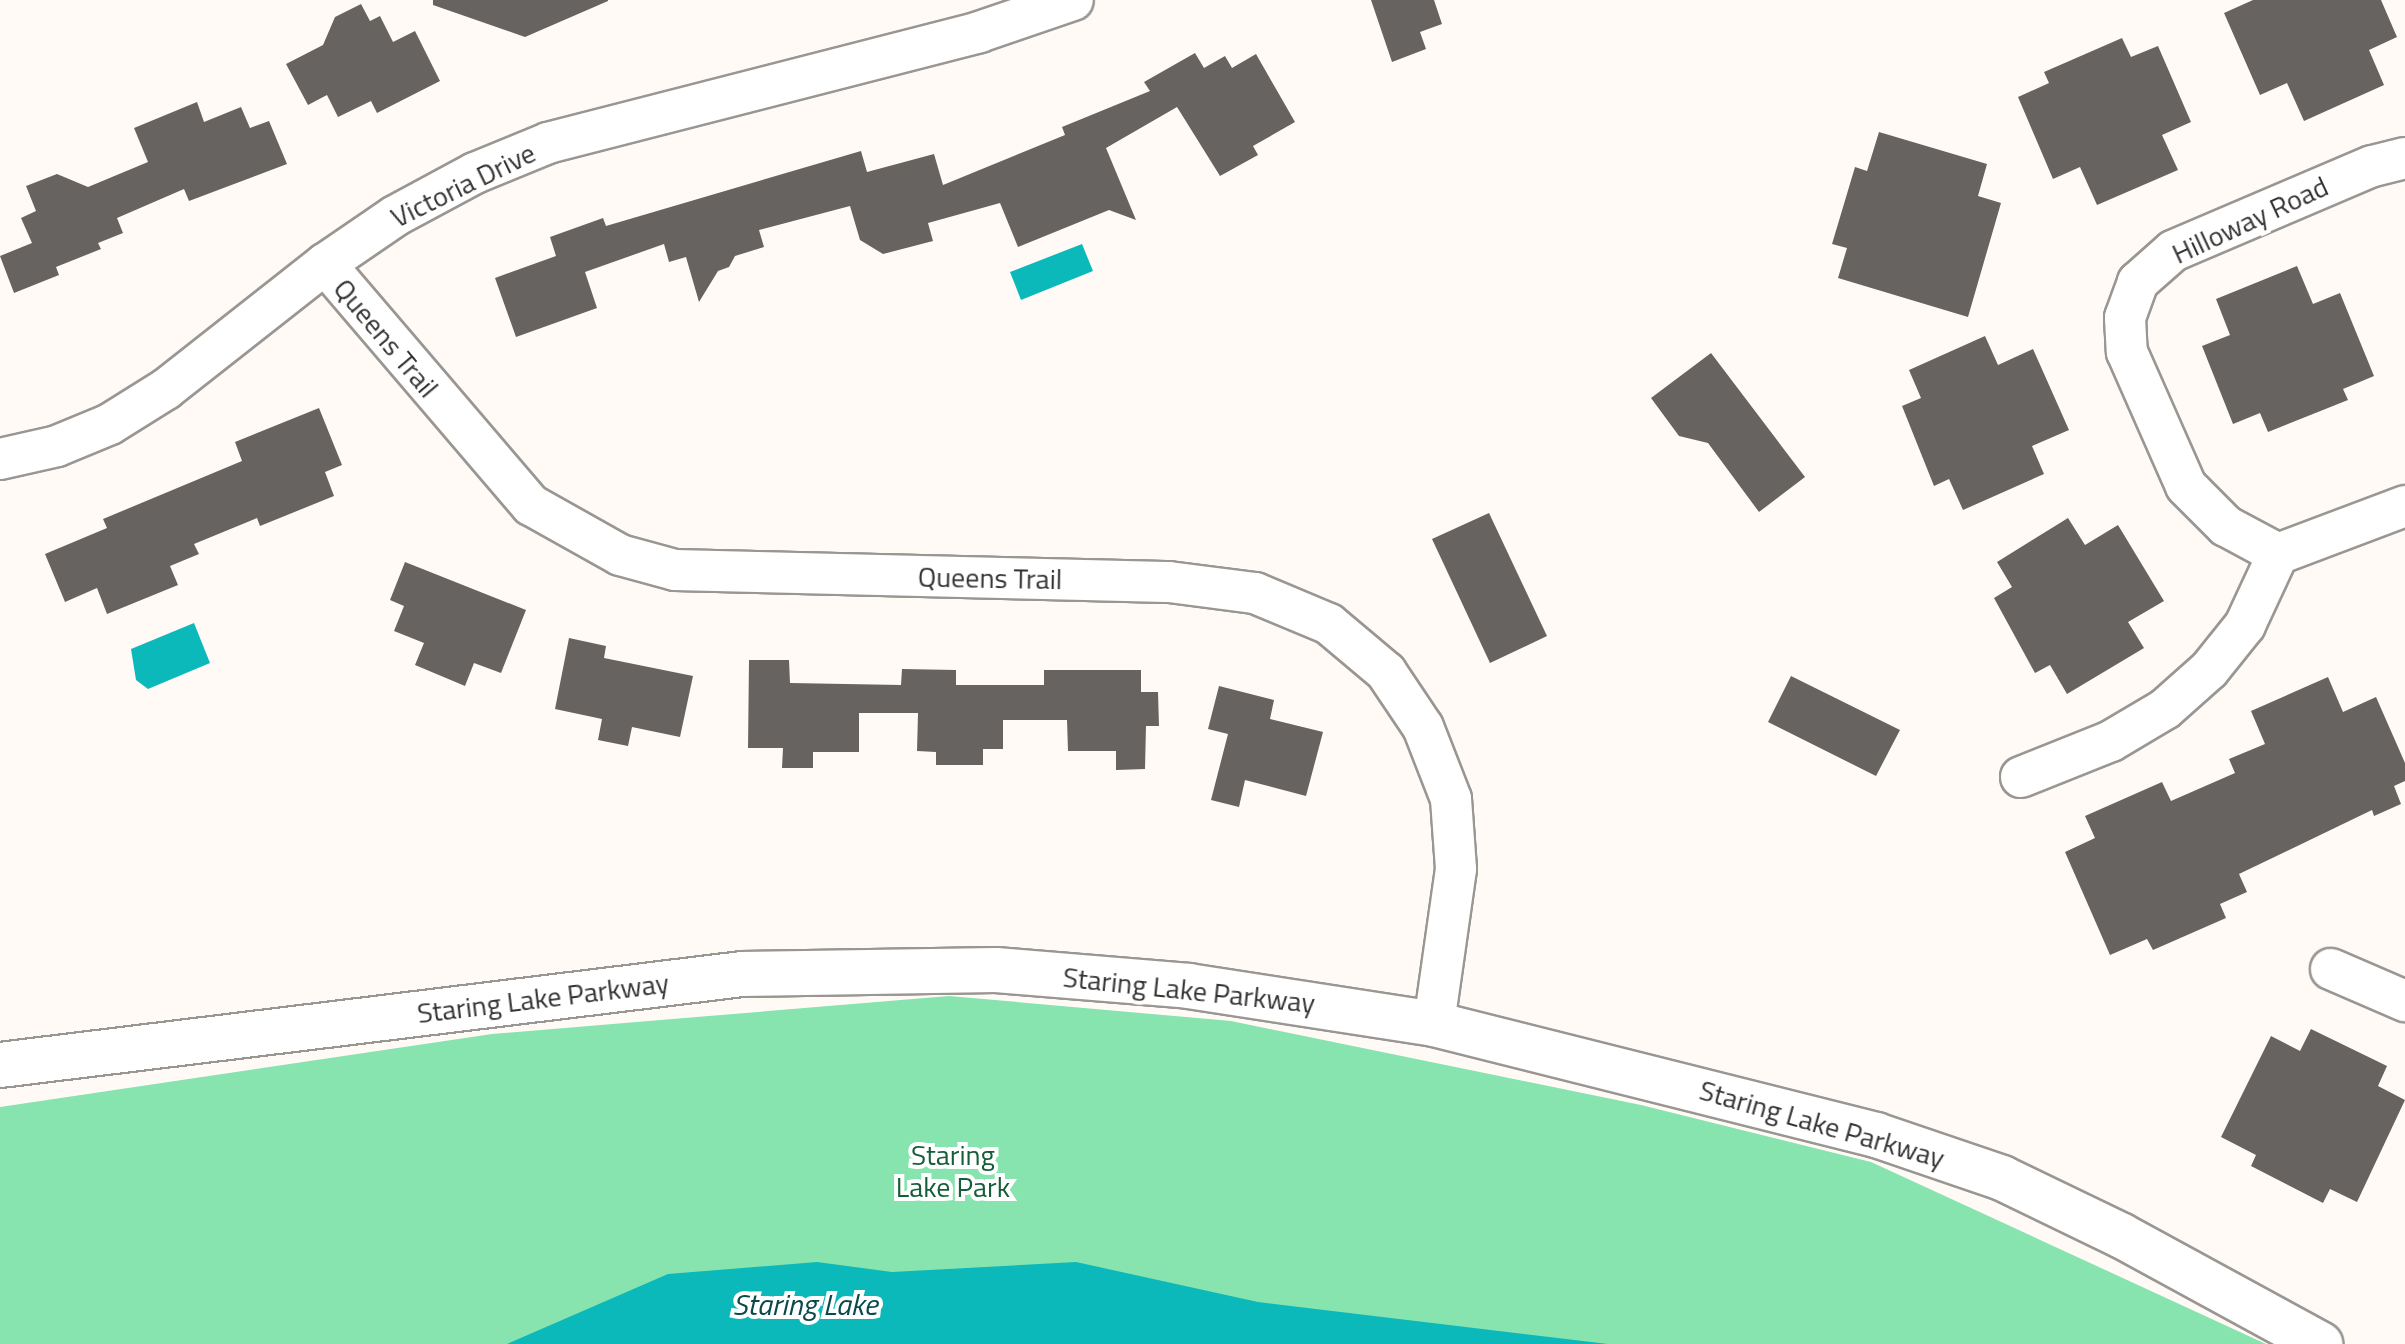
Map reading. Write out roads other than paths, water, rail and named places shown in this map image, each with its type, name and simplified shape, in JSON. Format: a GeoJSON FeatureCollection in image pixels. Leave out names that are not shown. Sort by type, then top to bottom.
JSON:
{"type":"FeatureCollection","features":[{"type":"Feature","properties":{"kind":"street","name":"Victoria Drive"},"geometry":{"type":"LineString","coordinates":[[0,459],[57,446],[110,424],[166,389],[325,264],[395,216],[475,173],[548,143],[979,32],[1073,0]]}},
{"type":"Feature","properties":{"kind":"street","name":"Hilloway Road"},"geometry":{"type":"LineString","coordinates":[[2278,554],[2226,526],[2186,486],[2127,352],[2125,318],[2138,282],[2173,251],[2372,166],[2405,158]]}},
{"type":"Feature","properties":{"kind":"street","name":"Queens Trail"},"geometry":{"type":"LineString","coordinates":[[325,264],[522,496],[580,537],[620,555],[675,570],[1169,582],[1255,593],[1329,624],[1386,672],[1423,727],[1451,799],[1456,869],[1434,1024]]}},
{"type":"Feature","properties":{"kind":"street"},"geometry":{"type":"LineString","coordinates":[[2021,777],[2111,741],[2165,709],[2209,670],[2245,625],[2278,554],[2405,506]]}},
{"type":"Feature","properties":{"kind":"street","name":"Staring Lake Parkway"},"geometry":{"type":"LineString","coordinates":[[0,1065],[738,974],[869,969],[996,970],[1189,986],[1434,1024],[1718,1092],[1876,1135],[2002,1178],[2122,1236],[2320,1344]]}},
{"type":"Feature","properties":{"kind":"street"},"geometry":{"type":"LineString","coordinates":[[2331,969],[2405,1001]]}},
{"type":"Feature","properties":{"kind":"water"},"geometry":{"type":"Polygon","coordinates":[[[1082,244],[1093,271],[1021,300],[1010,272],[1082,244]]]}},
{"type":"Feature","properties":{"kind":"water"},"geometry":{"type":"Polygon","coordinates":[[[194,623],[210,663],[148,689],[136,680],[131,649],[194,623]]]}},
{"type":"Feature","properties":{"kind":"water","name":"Staring Lake"},"geometry":{"type":"Polygon","coordinates":[[[817,1262],[892,1272],[1076,1262],[1258,1302],[1608,1344],[507,1344],[668,1274],[817,1262]]]}},
{"type":"Feature","properties":{"kind":"park label","name":"Staring Lake Park"},"geometry":{"type":"Point","coordinates":[953,1171]}}]}
